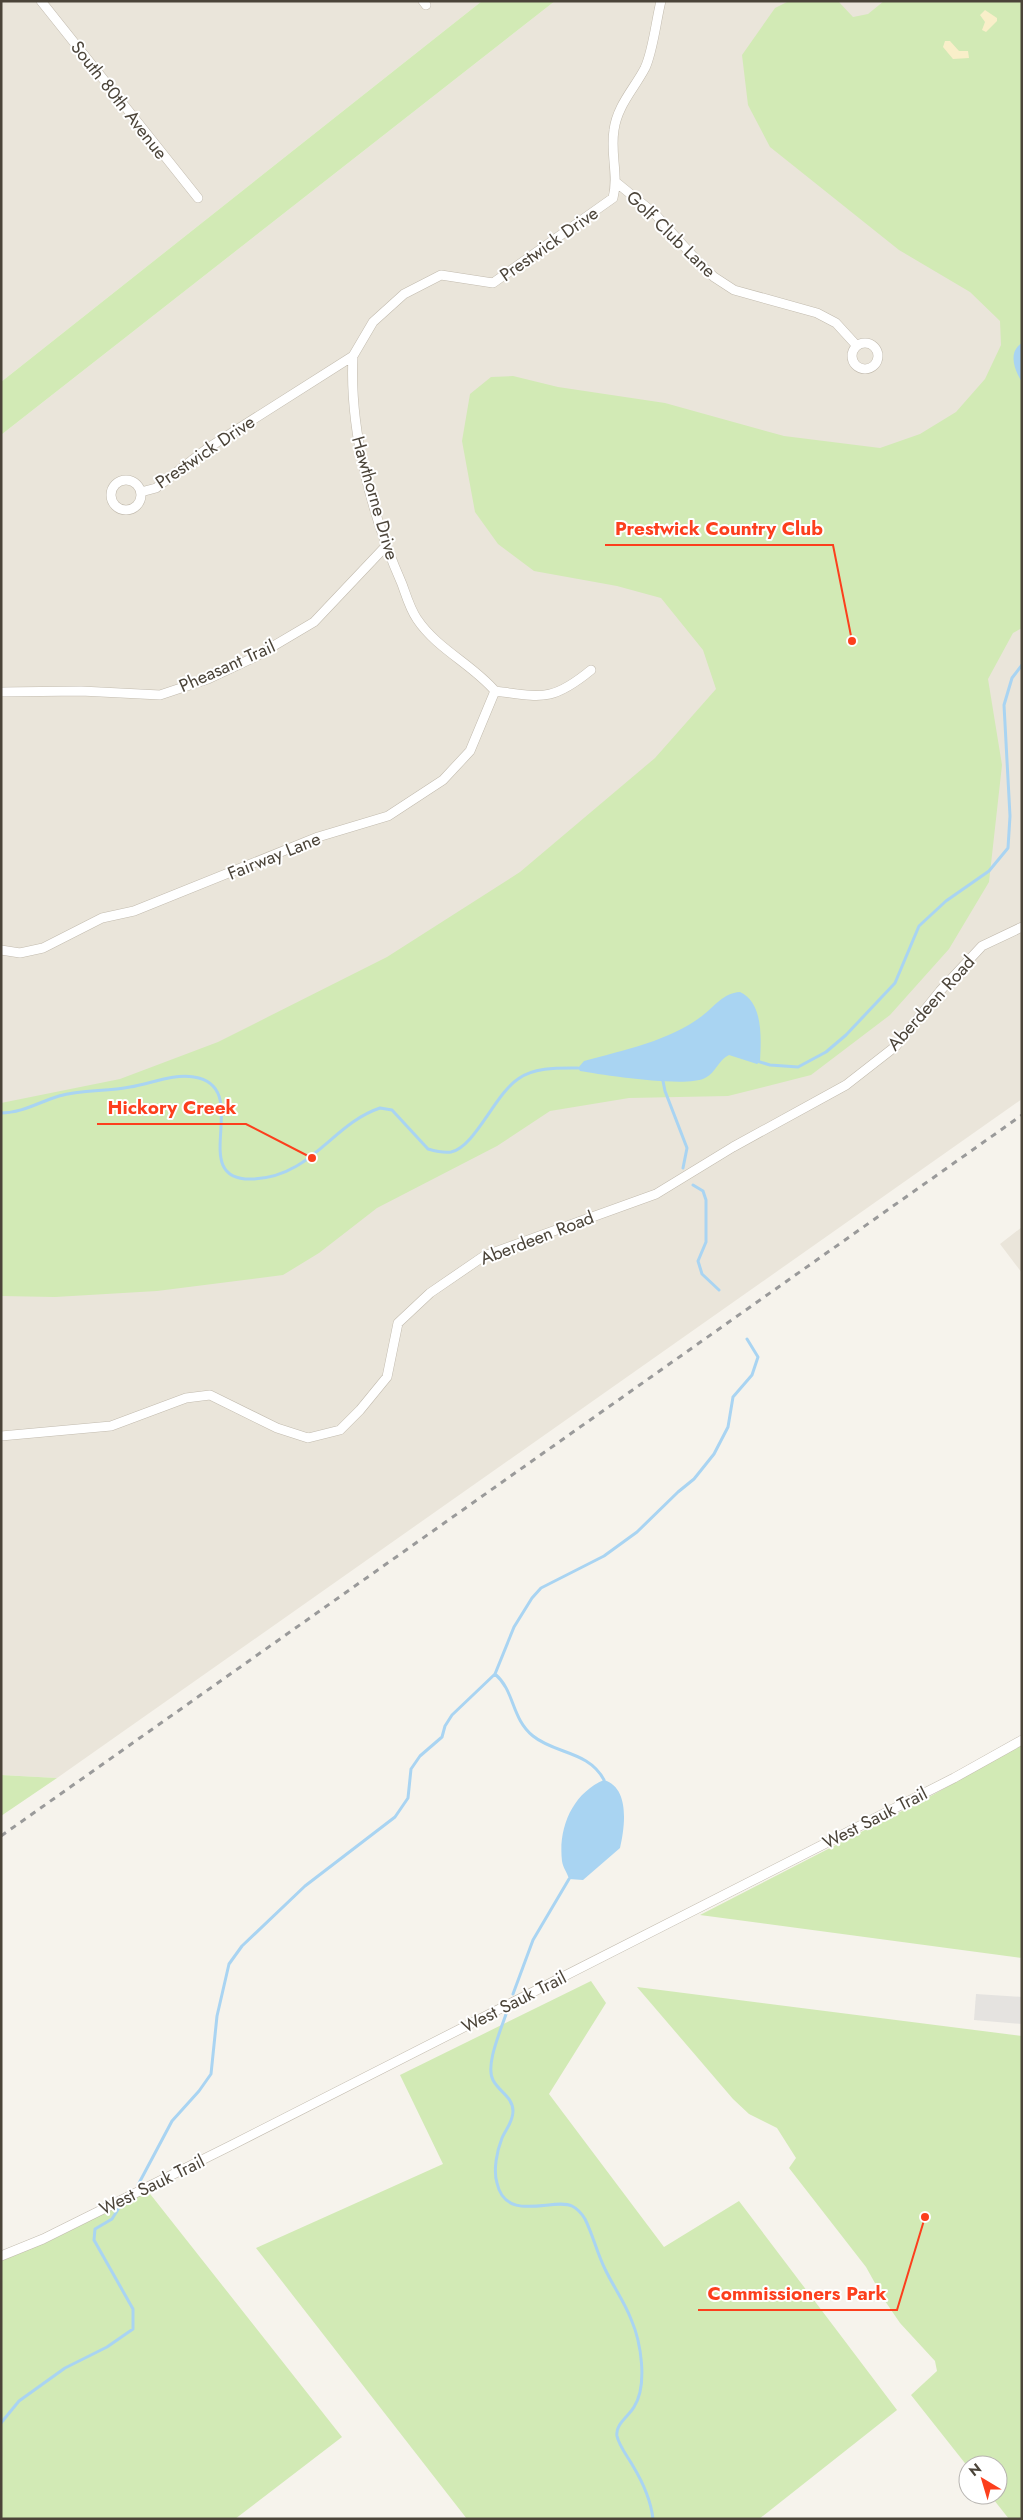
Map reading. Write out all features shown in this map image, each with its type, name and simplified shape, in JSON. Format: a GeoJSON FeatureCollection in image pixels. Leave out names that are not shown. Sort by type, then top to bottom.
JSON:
{"type":"FeatureCollection","features":[{"type":"Feature","properties":{"kind":"street","name":"South 80th Avenue"},"geometry":{"type":"LineString","coordinates":[[41,1],[198,198]]}},
{"type":"Feature","properties":{"kind":"street"},"geometry":{"type":"LineString","coordinates":[[617,183],[613,160],[614,130],[621,108],[646,67],[661,1]]}},
{"type":"Feature","properties":{"kind":"street","name":"Golf Club Lane"},"geometry":{"type":"LineString","coordinates":[[617,183],[655,214],[714,277],[734,290],[817,313],[836,323],[857,346]]}},
{"type":"Feature","properties":{"kind":"street","name":"Prestwick Drive"},"geometry":{"type":"LineString","coordinates":[[141,492],[156,488],[208,448],[353,356],[373,322],[404,294],[441,275],[494,283],[613,198],[617,183]]}},
{"type":"Feature","properties":{"kind":"street","name":"Hawthorne Drive"},"geometry":{"type":"LineString","coordinates":[[353,356],[351,385],[356,430],[386,547],[417,619],[447,650],[483,677],[495,691]]}},
{"type":"Feature","properties":{"kind":"street","name":"Pheasant Trail"},"geometry":{"type":"LineString","coordinates":[[1,692],[81,691],[160,695],[208,679],[255,657],[314,622],[386,547]]}},
{"type":"Feature","properties":{"kind":"street"},"geometry":{"type":"LineString","coordinates":[[495,691],[541,697],[569,688],[591,670]]}},
{"type":"Feature","properties":{"kind":"street","name":"Fairway Lane"},"geometry":{"type":"LineString","coordinates":[[1,950],[20,953],[43,948],[102,918],[134,911],[318,837],[388,816],[443,780],[470,751],[495,691]]}},
{"type":"Feature","properties":{"kind":"street","name":"Aberdeen Road"},"geometry":{"type":"LineString","coordinates":[[1,1436],[111,1426],[186,1398],[210,1395],[277,1428],[308,1438],[340,1430],[360,1410],[387,1377],[398,1323],[430,1293],[484,1256],[656,1194],[733,1146],[846,1085],[896,1046],[940,991],[982,946],[1022,927]]}},
{"type":"Feature","properties":{"kind":"street","name":"West Sauk Trail"},"geometry":{"type":"LineString","coordinates":[[1,2256],[43,2239],[232,2145],[954,1778],[1022,1740]]}},
{"type":"Feature","properties":{"kind":"shaded area"},"geometry":{"type":"Polygon","coordinates":[[[1,1],[482,1],[1,382],[1,1]]]}},
{"type":"Feature","properties":{"kind":"shaded area"},"geometry":{"type":"Polygon","coordinates":[[[555,1],[1022,1],[1022,1099],[57,1778],[1,1775],[1,435],[555,1]]]}},
{"type":"Feature","properties":{"kind":"shaded area"},"geometry":{"type":"Polygon","coordinates":[[[1022,1227],[1022,1273],[1000,1244],[1022,1227]]]}},
{"type":"Feature","properties":{"kind":"shaded area"},"geometry":{"type":"Polygon","coordinates":[[[976,1994],[1022,1997],[1022,2024],[974,2020],[976,1994]]]}},
{"type":"Feature","properties":{"kind":"green space"},"geometry":{"type":"Polygon","coordinates":[[[482,1],[555,1],[1,435],[1,382],[482,1]]]}},
{"type":"Feature","properties":{"kind":"green space"},"geometry":{"type":"Polygon","coordinates":[[[789,1],[838,1],[853,17],[868,14],[884,1],[1022,1],[1022,628],[1013,633],[988,679],[1002,765],[989,882],[949,949],[890,1015],[811,1075],[728,1096],[629,1098],[550,1111],[497,1146],[377,1208],[319,1253],[283,1275],[157,1291],[55,1297],[1,1296],[1,1103],[120,1079],[218,1042],[387,957],[520,872],[655,758],[716,689],[703,650],[661,598],[617,586],[534,571],[498,544],[475,512],[462,441],[470,394],[491,377],[513,376],[558,387],[665,403],[784,436],[880,448],[920,434],[956,412],[985,379],[1001,345],[1000,321],[970,292],[899,250],[770,147],[748,105],[742,55],[775,8],[789,1]]]}},
{"type":"Feature","properties":{"kind":"green space"},"geometry":{"type":"Polygon","coordinates":[[[1022,1745],[1022,1958],[700,1915],[929,1797],[1022,1745]]]}},
{"type":"Feature","properties":{"kind":"green space"},"geometry":{"type":"Polygon","coordinates":[[[1,1775],[57,1778],[1,1816],[1,1775]]]}},
{"type":"Feature","properties":{"kind":"green space"},"geometry":{"type":"Polygon","coordinates":[[[591,1981],[606,2003],[549,2094],[664,2247],[739,2201],[897,2410],[759,2519],[467,2519],[256,2248],[443,2164],[400,2075],[591,1981]]]}},
{"type":"Feature","properties":{"kind":"green space"},"geometry":{"type":"Polygon","coordinates":[[[637,1987],[1022,2036],[1022,2519],[1009,2519],[998,2505],[1008,2505],[1008,2455],[958,2455],[911,2395],[937,2371],[935,2361],[900,2323],[866,2267],[789,2168],[796,2158],[777,2128],[749,2114],[733,2099],[637,1987]]]}},
{"type":"Feature","properties":{"kind":"green space"},"geometry":{"type":"Polygon","coordinates":[[[147,2190],[342,2437],[235,2519],[1,2519],[1,2255],[147,2190]]]}},
{"type":"Feature","properties":{"kind":"sand"},"geometry":{"type":"Polygon","coordinates":[[[985,10],[997,18],[997,21],[986,32],[982,30],[985,22],[980,15],[985,10]]]}},
{"type":"Feature","properties":{"kind":"sand"},"geometry":{"type":"Polygon","coordinates":[[[945,41],[950,41],[959,51],[968,51],[969,58],[953,59],[943,47],[945,41]]]}},
{"type":"Feature","properties":{"kind":"water"},"geometry":{"type":"Polygon","coordinates":[[[1022,343],[1022,382],[1015,367],[1014,356],[1017,347],[1022,343]]]}},
{"type":"Feature","properties":{"kind":"water"},"geometry":{"type":"Polygon","coordinates":[[[740,992],[748,997],[757,1013],[761,1043],[760,1062],[757,1064],[729,1055],[722,1060],[709,1076],[695,1081],[681,1082],[625,1078],[580,1071],[578,1068],[584,1061],[646,1044],[675,1032],[702,1016],[724,997],[740,992]]]}},
{"type":"Feature","properties":{"kind":"water"},"geometry":{"type":"Polygon","coordinates":[[[604,1780],[612,1784],[622,1799],[624,1819],[620,1848],[583,1880],[569,1879],[563,1866],[561,1848],[565,1824],[576,1802],[584,1793],[604,1780]]]}},
{"type":"Feature","properties":{"kind":"waterway"},"geometry":{"type":"LineString","coordinates":[[760,1062],[770,1065],[798,1067],[826,1052],[846,1035],[895,983],[919,926],[946,901],[989,871],[1008,848],[1010,816],[1004,705],[1012,678],[1022,665]]}},
{"type":"Feature","properties":{"kind":"waterway"},"geometry":{"type":"LineString","coordinates":[[1,1113],[9,1113],[68,1094],[121,1089],[178,1076],[194,1077],[211,1084],[220,1098],[222,1115],[220,1151],[223,1166],[234,1176],[254,1179],[274,1176],[291,1169],[307,1159],[348,1125],[380,1108],[392,1110],[428,1149],[451,1152],[460,1148],[468,1141],[501,1096],[524,1075],[539,1070],[578,1068]]}},
{"type":"Feature","properties":{"kind":"waterway"},"geometry":{"type":"LineString","coordinates":[[663,1081],[687,1148],[683,1168]]}},
{"type":"Feature","properties":{"kind":"waterway"},"geometry":{"type":"LineString","coordinates":[[693,1185],[703,1191],[706,1200],[706,1242],[698,1261],[702,1274],[719,1290]]}},
{"type":"Feature","properties":{"kind":"waterway"},"geometry":{"type":"LineString","coordinates":[[138,2185],[172,2121],[199,2091],[211,2074],[217,2016],[229,1964],[242,1946],[305,1886],[395,1817],[408,1798],[411,1769],[420,1756],[442,1737],[445,1726],[452,1715],[495,1674],[514,1627],[532,1598],[541,1588],[604,1556],[637,1532],[694,1479],[714,1454],[728,1427],[733,1397],[752,1375],[758,1357],[747,1339]]}},
{"type":"Feature","properties":{"kind":"waterway"},"geometry":{"type":"LineString","coordinates":[[495,1674],[506,1688],[521,1721],[533,1736],[542,1742],[590,1763],[604,1780]]}},
{"type":"Feature","properties":{"kind":"waterway"},"geometry":{"type":"LineString","coordinates":[[513,1994],[533,1940],[569,1879]]}},
{"type":"Feature","properties":{"kind":"waterway"},"geometry":{"type":"LineString","coordinates":[[506,2014],[492,2057],[491,2066],[493,2080],[511,2102],[513,2111],[512,2119],[502,2138],[497,2155],[495,2172],[497,2183],[502,2195],[510,2203],[520,2206],[554,2204],[572,2206],[581,2213],[588,2225],[602,2263],[628,2312],[638,2339],[642,2376],[641,2387],[634,2407],[618,2428],[617,2436],[643,2485],[653,2519]]}},
{"type":"Feature","properties":{"kind":"waterway"},"geometry":{"type":"LineString","coordinates":[[1,2423],[19,2401],[65,2368],[107,2347],[133,2329],[133,2309],[94,2240],[95,2229],[112,2219],[122,2203]]}},
{"type":"Feature","properties":{"kind":"railway"},"geometry":{"type":"LineString","coordinates":[[1,1836],[1022,1115]]}},
{"type":"Feature","properties":{"kind":"place","name":"Prestwick Country Club"},"geometry":{"type":"Point","coordinates":[852,641]}},
{"type":"Feature","properties":{"kind":"place","name":"Hickory Creek"},"geometry":{"type":"Point","coordinates":[312,1158]}},
{"type":"Feature","properties":{"kind":"place","name":"Commissioners Park"},"geometry":{"type":"Point","coordinates":[925,2217]}}]}
